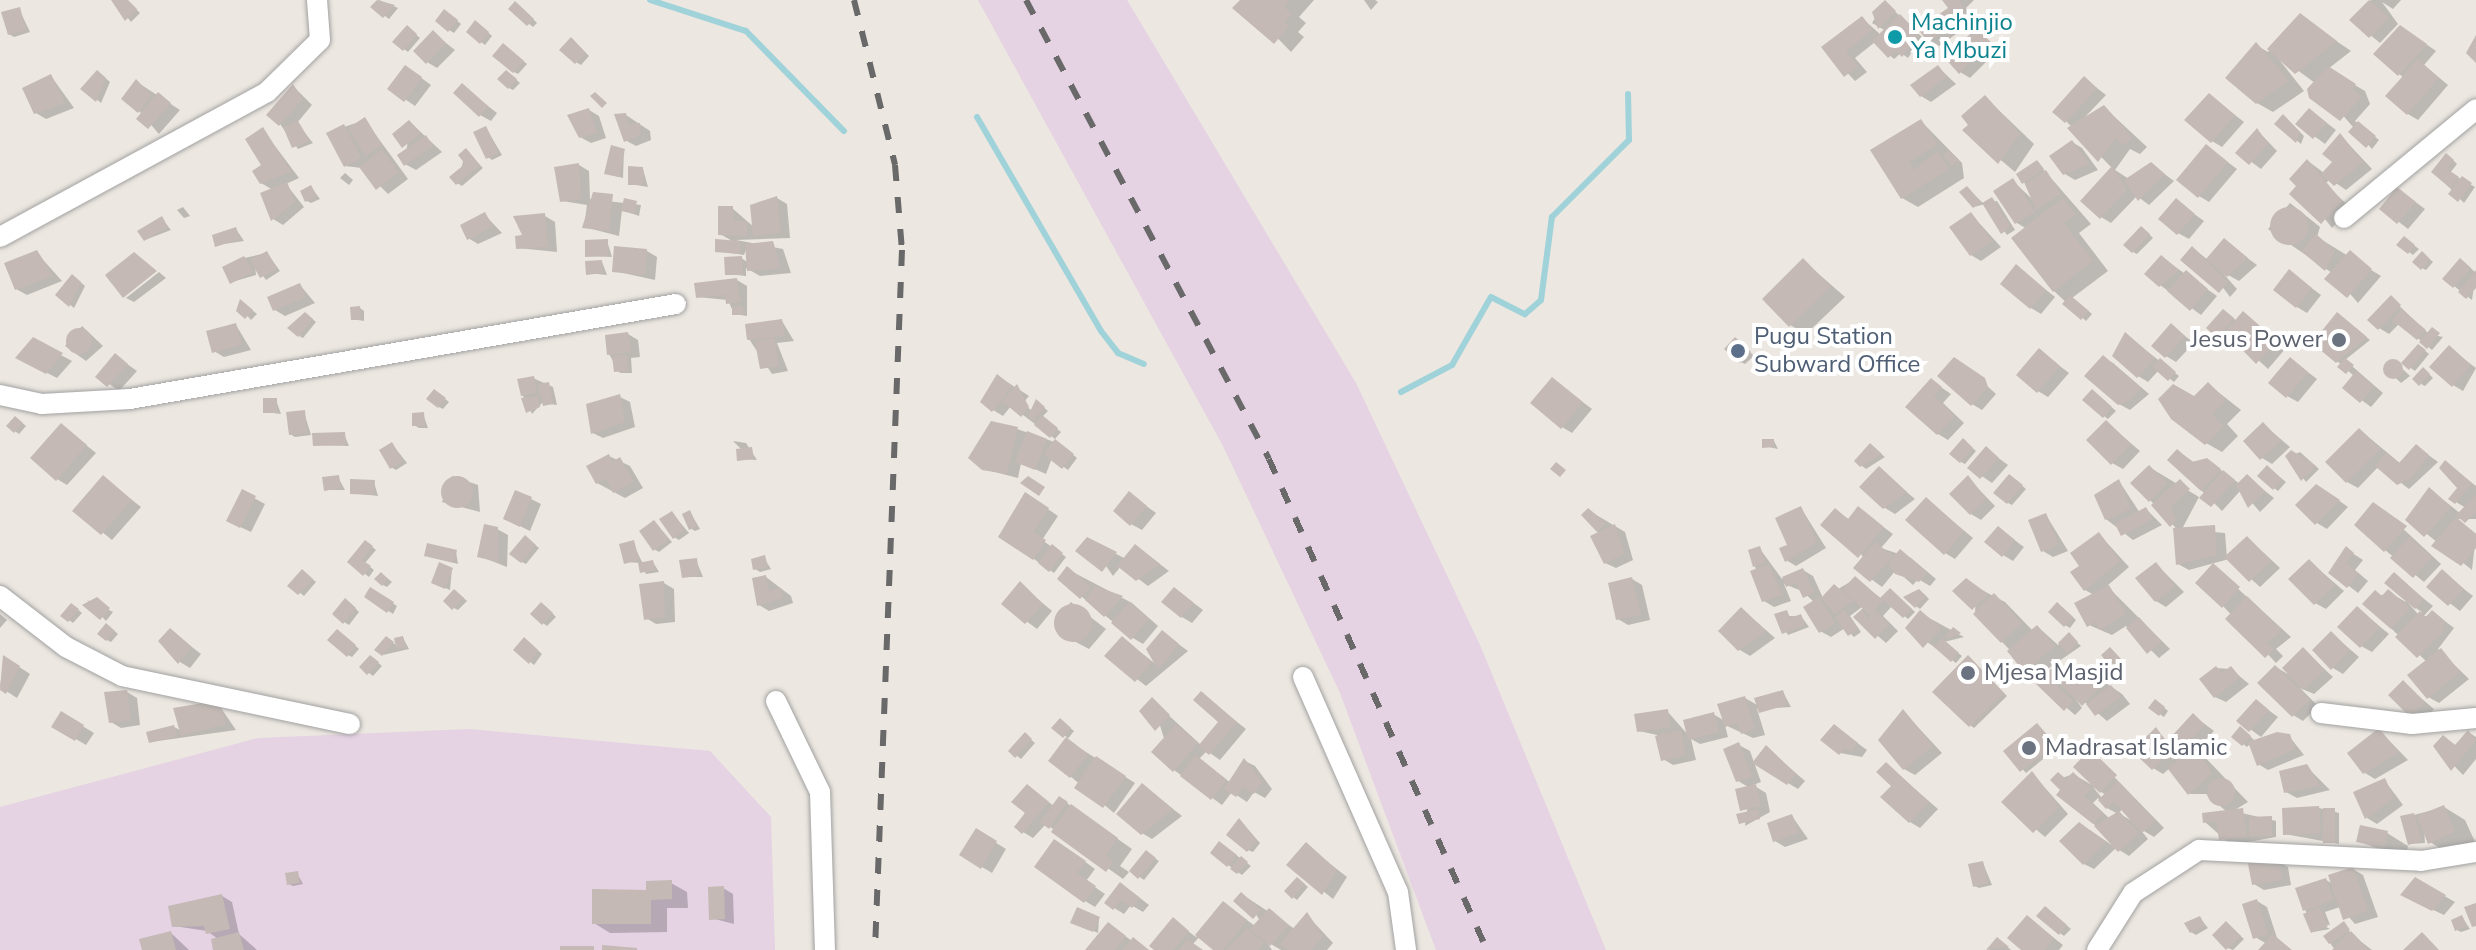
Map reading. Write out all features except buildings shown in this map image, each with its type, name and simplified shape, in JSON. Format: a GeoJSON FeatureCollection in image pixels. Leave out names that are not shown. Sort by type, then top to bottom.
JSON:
{"type":"FeatureCollection","features":[{"type":"Feature","properties":{"kind":"street"},"geometry":{"type":"LineString","coordinates":[[0,237],[267,92],[320,40],[317,0]]}},
{"type":"Feature","properties":{"kind":"street"},"geometry":{"type":"LineString","coordinates":[[2344,218],[2476,109]]}},
{"type":"Feature","properties":{"kind":"street"},"geometry":{"type":"LineString","coordinates":[[0,395],[42,404],[130,399],[676,304]]}},
{"type":"Feature","properties":{"kind":"street"},"geometry":{"type":"LineString","coordinates":[[0,596],[66,647],[122,676],[350,724]]}},
{"type":"Feature","properties":{"kind":"street"},"geometry":{"type":"LineString","coordinates":[[1303,677],[1398,892],[1406,950]]}},
{"type":"Feature","properties":{"kind":"street"},"geometry":{"type":"LineString","coordinates":[[776,701],[820,792],[825,950]]}},
{"type":"Feature","properties":{"kind":"street"},"geometry":{"type":"LineString","coordinates":[[2321,713],[2412,724],[2476,718]]}},
{"type":"Feature","properties":{"kind":"street"},"geometry":{"type":"LineString","coordinates":[[2097,950],[2133,893],[2199,850],[2421,861],[2476,852]]}},
{"type":"Feature","properties":{"kind":"shaded area"},"geometry":{"type":"Polygon","coordinates":[[[978,0],[1127,0],[1356,383],[1480,645],[1606,950],[1436,950],[1340,693],[1223,446],[978,0]]]}},
{"type":"Feature","properties":{"kind":"shaded area"},"geometry":{"type":"Polygon","coordinates":[[[470,729],[710,751],[771,817],[775,950],[0,950],[0,807],[258,738],[470,729]]]}},
{"type":"Feature","properties":{"kind":"waterway"},"geometry":{"type":"LineString","coordinates":[[650,0],[746,31],[844,131]]}},
{"type":"Feature","properties":{"kind":"waterway"},"geometry":{"type":"LineString","coordinates":[[1401,392],[1452,365],[1491,297],[1525,314],[1541,300],[1552,217],[1629,140],[1628,94]]}},
{"type":"Feature","properties":{"kind":"waterway"},"geometry":{"type":"LineString","coordinates":[[977,117],[1101,331],[1118,353],[1144,364]]}},
{"type":"Feature","properties":{"kind":"railway"},"geometry":{"type":"LineString","coordinates":[[854,0],[895,165],[902,250],[875,950]]}},
{"type":"Feature","properties":{"kind":"railway"},"geometry":{"type":"LineString","coordinates":[[1026,0],[1269,459],[1487,950]]}},
{"type":"Feature","properties":{"kind":"place","name":"Machinjio Ya Mbuzi"},"geometry":{"type":"Point","coordinates":[1895,37]}},
{"type":"Feature","properties":{"kind":"place","name":"Jesus Power"},"geometry":{"type":"Point","coordinates":[2339,340]}},
{"type":"Feature","properties":{"kind":"place","name":"Pugu Station Subward Office"},"geometry":{"type":"Point","coordinates":[1738,351]}},
{"type":"Feature","properties":{"kind":"place","name":"Mjesa Masjid"},"geometry":{"type":"Point","coordinates":[1968,673]}},
{"type":"Feature","properties":{"kind":"place","name":"Madrasat Islamic"},"geometry":{"type":"Point","coordinates":[2029,748]}}]}
